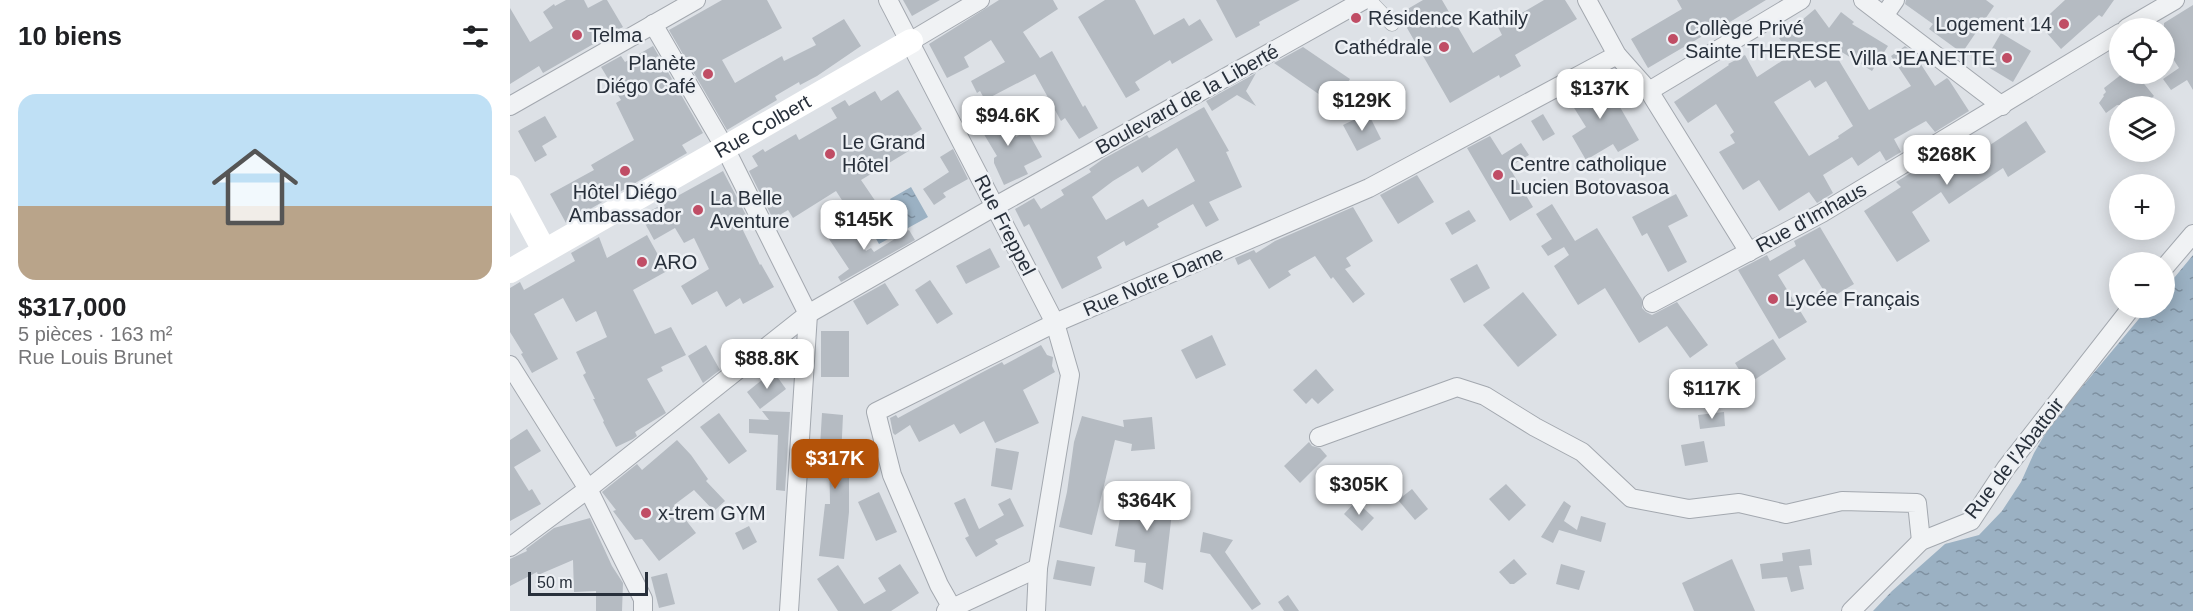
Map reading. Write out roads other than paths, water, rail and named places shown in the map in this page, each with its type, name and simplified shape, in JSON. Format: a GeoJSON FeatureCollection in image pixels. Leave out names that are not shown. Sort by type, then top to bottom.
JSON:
{"type":"FeatureCollection","features":[{"type":"Feature","properties":{"kind":"main road","name":"Rue Colbert"},"geometry":{"type":"LineString","coordinates":[[510,271],[911,41]]}},
{"type":"Feature","properties":{"kind":"main road"},"geometry":{"type":"LineString","coordinates":[[510,186],[544,250]]}},
{"type":"Feature","properties":{"kind":"street"},"geometry":{"type":"LineString","coordinates":[[510,106],[696,0]]}},
{"type":"Feature","properties":{"kind":"street","name":"Rue Freppel"},"geometry":{"type":"LineString","coordinates":[[888,0],[1055,323],[1070,375],[1038,568],[1036,611]]}},
{"type":"Feature","properties":{"kind":"street","name":"Rue Colbert"},"geometry":{"type":"LineString","coordinates":[[911,41],[980,0]]}},
{"type":"Feature","properties":{"kind":"street"},"geometry":{"type":"LineString","coordinates":[[1366,0],[1392,24]]}},
{"type":"Feature","properties":{"kind":"street","name":"Boulevard de la Liberté"},"geometry":{"type":"LineString","coordinates":[[510,547],[588,489],[808,314],[994,207],[1366,0]]}},
{"type":"Feature","properties":{"kind":"street"},"geometry":{"type":"LineString","coordinates":[[1587,0],[1617,55],[1649,91],[1749,252]]}},
{"type":"Feature","properties":{"kind":"street"},"geometry":{"type":"LineString","coordinates":[[1649,91],[1801,0]]}},
{"type":"Feature","properties":{"kind":"street"},"geometry":{"type":"LineString","coordinates":[[1863,0],[2002,106]]}},
{"type":"Feature","properties":{"kind":"street"},"geometry":{"type":"LineString","coordinates":[[1884,16],[1895,0]]}},
{"type":"Feature","properties":{"kind":"street"},"geometry":{"type":"LineString","coordinates":[[2144,18],[2175,0]]}},
{"type":"Feature","properties":{"kind":"street"},"geometry":{"type":"LineString","coordinates":[[653,24],[725,148],[808,314],[789,611]]}},
{"type":"Feature","properties":{"kind":"street","name":"Rue d'Imhaus"},"geometry":{"type":"LineString","coordinates":[[1652,303],[1822,213],[2109,40]]}},
{"type":"Feature","properties":{"kind":"street","name":"Rue Notre Dame"},"geometry":{"type":"LineString","coordinates":[[949,610],[892,475],[876,412],[1055,323],[1369,188],[1617,55]]}},
{"type":"Feature","properties":{"kind":"street"},"geometry":{"type":"LineString","coordinates":[[2175,255],[2193,234]]}},
{"type":"Feature","properties":{"kind":"street","name":"Rue de l'Abattoir"},"geometry":{"type":"LineString","coordinates":[[1851,611],[1921,541],[1971,521],[2006,468],[2123,318]]}},
{"type":"Feature","properties":{"kind":"street"},"geometry":{"type":"LineString","coordinates":[[510,365],[588,489],[643,599],[643,611]]}},
{"type":"Feature","properties":{"kind":"street"},"geometry":{"type":"LineString","coordinates":[[1319,437],[1457,387],[1485,396],[1535,428],[1582,452],[1631,498],[1689,509],[1739,503],[1786,514],[1842,501],[1917,503],[1921,541]]}},
{"type":"Feature","properties":{"kind":"street"},"geometry":{"type":"LineString","coordinates":[[949,610],[1038,568]]}},
{"type":"Feature","properties":{"kind":"water"},"geometry":{"type":"Polygon","coordinates":[[[911,187],[928,217],[879,244],[867,223],[895,208],[890,199],[911,187]]]}},
{"type":"Feature","properties":{"kind":"water"},"geometry":{"type":"Polygon","coordinates":[[[2193,255],[2193,611],[1873,611],[1945,544],[1979,535],[2002,511],[2021,482],[2051,424],[2140,318],[2175,318],[2175,277],[2193,255]]]}},
{"type":"Feature","properties":{"kind":"place","name":"Résidence Kathily"},"geometry":{"type":"Point","coordinates":[1356,18]}},
{"type":"Feature","properties":{"kind":"place","name":"Logement 14"},"geometry":{"type":"Point","coordinates":[2064,24]}},
{"type":"Feature","properties":{"kind":"place","name":"Telma"},"geometry":{"type":"Point","coordinates":[577,35]}},
{"type":"Feature","properties":{"kind":"place","name":"Collège Privé Sainte THERESE"},"geometry":{"type":"Point","coordinates":[1673,39]}},
{"type":"Feature","properties":{"kind":"place","name":"Cathédrale"},"geometry":{"type":"Point","coordinates":[1444,47]}},
{"type":"Feature","properties":{"kind":"place","name":"Villa JEANETTE"},"geometry":{"type":"Point","coordinates":[2007,58]}},
{"type":"Feature","properties":{"kind":"place","name":"Planète Diégo Café"},"geometry":{"type":"Point","coordinates":[708,74]}},
{"type":"Feature","properties":{"kind":"place","name":"Le Grand Hôtel"},"geometry":{"type":"Point","coordinates":[830,154]}},
{"type":"Feature","properties":{"kind":"place","name":"Hôtel Diégo Ambassador"},"geometry":{"type":"Point","coordinates":[625,171]}},
{"type":"Feature","properties":{"kind":"place","name":"Centre catholique Lucien Botovasoa"},"geometry":{"type":"Point","coordinates":[1498,175]}},
{"type":"Feature","properties":{"kind":"place","name":"La Belle Aventure"},"geometry":{"type":"Point","coordinates":[698,210]}},
{"type":"Feature","properties":{"kind":"place","name":"ARO"},"geometry":{"type":"Point","coordinates":[642,262]}},
{"type":"Feature","properties":{"kind":"place","name":"Lycée Français"},"geometry":{"type":"Point","coordinates":[1773,299]}},
{"type":"Feature","properties":{"kind":"place","name":"x-trem GYM"},"geometry":{"type":"Point","coordinates":[646,513]}}]}
